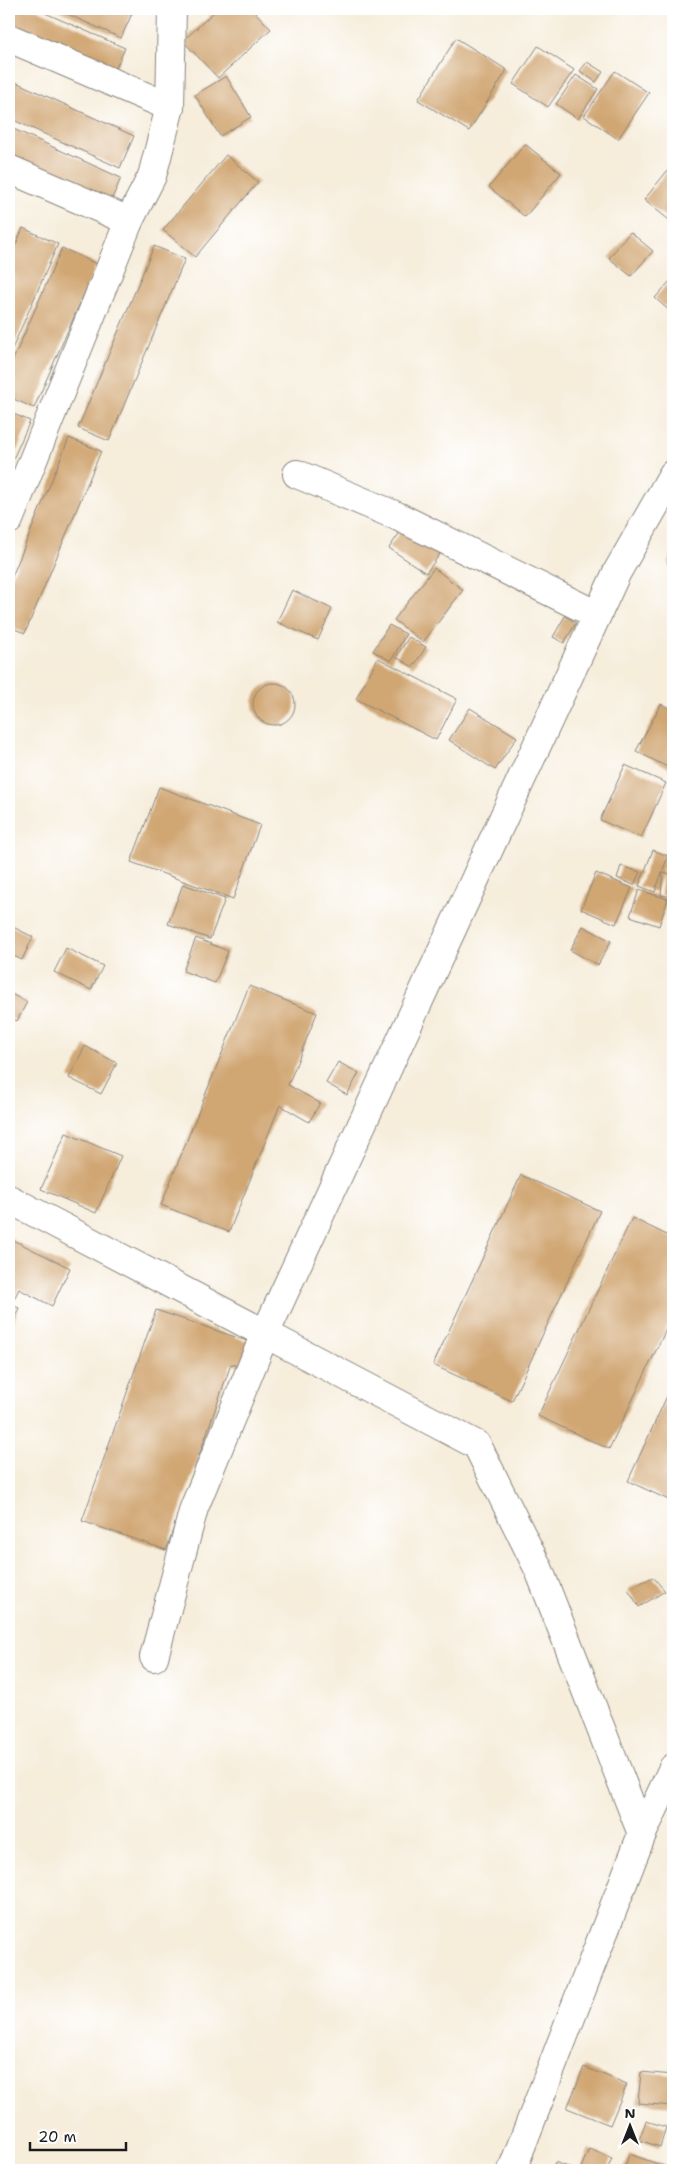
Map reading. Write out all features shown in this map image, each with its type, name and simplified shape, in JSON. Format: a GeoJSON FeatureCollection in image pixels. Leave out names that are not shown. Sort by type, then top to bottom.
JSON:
{"type":"FeatureCollection","features":[{"type":"Feature","properties":{"kind":"street"},"geometry":{"type":"LineString","coordinates":[[9,520],[129,221],[152,176],[170,107],[172,9]]}},
{"type":"Feature","properties":{"kind":"street"},"geometry":{"type":"LineString","coordinates":[[9,38],[170,107]]}},
{"type":"Feature","properties":{"kind":"street"},"geometry":{"type":"LineString","coordinates":[[11,177],[129,221]]}},
{"type":"Feature","properties":{"kind":"street"},"geometry":{"type":"LineString","coordinates":[[297,474],[398,516],[598,615]]}},
{"type":"Feature","properties":{"kind":"street"},"geometry":{"type":"LineString","coordinates":[[154,1657],[194,1508],[265,1334],[617,572],[673,474]]}},
{"type":"Feature","properties":{"kind":"street"},"geometry":{"type":"LineString","coordinates":[[9,1199],[477,1445],[539,1570],[642,1834]]}},
{"type":"Feature","properties":{"kind":"street"},"geometry":{"type":"LineString","coordinates":[[512,2170],[642,1834],[673,1768]]}},
{"type":"Feature","properties":{"kind":"building"},"geometry":{"type":"Polygon","coordinates":[[[9,9],[36,9],[125,48],[110,81],[9,36],[9,9]]]}},
{"type":"Feature","properties":{"kind":"building"},"geometry":{"type":"Polygon","coordinates":[[[56,9],[134,9],[121,38],[56,9]]]}},
{"type":"Feature","properties":{"kind":"building"},"geometry":{"type":"Polygon","coordinates":[[[217,9],[252,9],[271,29],[218,78],[183,41],[217,9]]]}},
{"type":"Feature","properties":{"kind":"building"},"geometry":{"type":"Polygon","coordinates":[[[456,38],[507,70],[469,131],[418,100],[456,38]]]}},
{"type":"Feature","properties":{"kind":"building"},"geometry":{"type":"Polygon","coordinates":[[[538,46],[574,70],[548,107],[513,84],[538,46]]]}},
{"type":"Feature","properties":{"kind":"building"},"geometry":{"type":"Polygon","coordinates":[[[587,62],[603,72],[596,82],[580,71],[587,62]]]}},
{"type":"Feature","properties":{"kind":"building"},"geometry":{"type":"Polygon","coordinates":[[[615,71],[649,93],[618,139],[584,116],[615,71]]]}},
{"type":"Feature","properties":{"kind":"building"},"geometry":{"type":"Polygon","coordinates":[[[576,75],[598,89],[578,119],[556,104],[576,75]]]}},
{"type":"Feature","properties":{"kind":"building"},"geometry":{"type":"Polygon","coordinates":[[[226,76],[251,117],[220,136],[195,95],[226,76]]]}},
{"type":"Feature","properties":{"kind":"building"},"geometry":{"type":"Polygon","coordinates":[[[9,79],[134,136],[120,168],[9,118],[9,79]]]}},
{"type":"Feature","properties":{"kind":"building"},"geometry":{"type":"Polygon","coordinates":[[[9,127],[121,178],[107,210],[9,166],[9,127]]]}},
{"type":"Feature","properties":{"kind":"building"},"geometry":{"type":"Polygon","coordinates":[[[525,144],[561,173],[525,217],[489,187],[525,144]]]}},
{"type":"Feature","properties":{"kind":"building"},"geometry":{"type":"Polygon","coordinates":[[[226,155],[258,182],[195,257],[163,230],[226,155]]]}},
{"type":"Feature","properties":{"kind":"building"},"geometry":{"type":"Polygon","coordinates":[[[667,171],[673,176],[673,223],[644,200],[667,171]]]}},
{"type":"Feature","properties":{"kind":"building"},"geometry":{"type":"Polygon","coordinates":[[[23,228],[58,244],[9,356],[9,260],[23,228]]]}},
{"type":"Feature","properties":{"kind":"building"},"geometry":{"type":"Polygon","coordinates":[[[630,232],[653,251],[631,276],[609,258],[630,232]]]}},
{"type":"Feature","properties":{"kind":"building"},"geometry":{"type":"Polygon","coordinates":[[[154,246],[185,259],[109,441],[78,428],[154,246]]]}},
{"type":"Feature","properties":{"kind":"building"},"geometry":{"type":"Polygon","coordinates":[[[62,248],[97,264],[34,408],[9,397],[9,369],[62,248]]]}},
{"type":"Feature","properties":{"kind":"building"},"geometry":{"type":"Polygon","coordinates":[[[670,281],[673,283],[673,314],[655,298],[670,281]]]}},
{"type":"Feature","properties":{"kind":"building"},"geometry":{"type":"Polygon","coordinates":[[[9,412],[30,421],[9,468],[9,412]]]}},
{"type":"Feature","properties":{"kind":"building"},"geometry":{"type":"Polygon","coordinates":[[[69,438],[101,451],[25,633],[9,627],[9,584],[69,438]]]}},
{"type":"Feature","properties":{"kind":"building"},"geometry":{"type":"Polygon","coordinates":[[[403,528],[440,554],[426,573],[389,548],[403,528]]]}},
{"type":"Feature","properties":{"kind":"building"},"geometry":{"type":"Polygon","coordinates":[[[673,552],[673,566],[667,563],[673,552]]]}},
{"type":"Feature","properties":{"kind":"building"},"geometry":{"type":"Polygon","coordinates":[[[434,568],[463,590],[423,642],[394,620],[434,568]]]}},
{"type":"Feature","properties":{"kind":"building"},"geometry":{"type":"Polygon","coordinates":[[[292,590],[332,609],[318,640],[277,622],[292,590]]]}},
{"type":"Feature","properties":{"kind":"building"},"geometry":{"type":"Polygon","coordinates":[[[565,616],[576,623],[564,643],[553,637],[565,616]]]}},
{"type":"Feature","properties":{"kind":"building"},"geometry":{"type":"Polygon","coordinates":[[[389,625],[406,634],[391,661],[373,651],[389,625]]]}},
{"type":"Feature","properties":{"kind":"building"},"geometry":{"type":"Polygon","coordinates":[[[409,637],[426,647],[413,667],[396,657],[409,637]]]}},
{"type":"Feature","properties":{"kind":"building"},"geometry":{"type":"Polygon","coordinates":[[[378,658],[457,699],[436,740],[356,699],[378,658]]]}},
{"type":"Feature","properties":{"kind":"building"},"geometry":{"type":"Polygon","coordinates":[[[278,683],[286,686],[292,692],[295,704],[292,716],[286,722],[270,725],[262,722],[256,716],[253,700],[256,692],[262,686],[278,683]]]}},
{"type":"Feature","properties":{"kind":"building"},"geometry":{"type":"Polygon","coordinates":[[[661,704],[673,710],[673,766],[671,769],[636,751],[661,704]]]}},
{"type":"Feature","properties":{"kind":"building"},"geometry":{"type":"Polygon","coordinates":[[[470,708],[517,737],[495,770],[449,740],[470,708]]]}},
{"type":"Feature","properties":{"kind":"building"},"geometry":{"type":"Polygon","coordinates":[[[625,765],[666,783],[641,838],[600,820],[625,765]]]}},
{"type":"Feature","properties":{"kind":"building"},"geometry":{"type":"Polygon","coordinates":[[[159,787],[260,825],[233,899],[131,862],[159,787]]]}},
{"type":"Feature","properties":{"kind":"building"},"geometry":{"type":"Polygon","coordinates":[[[653,850],[668,856],[655,892],[639,886],[653,850]]]}},
{"type":"Feature","properties":{"kind":"building"},"geometry":{"type":"Polygon","coordinates":[[[621,866],[640,872],[634,885],[617,878],[621,866]]]}},
{"type":"Feature","properties":{"kind":"building"},"geometry":{"type":"Polygon","coordinates":[[[596,873],[632,888],[616,924],[581,909],[596,873]]]}},
{"type":"Feature","properties":{"kind":"building"},"geometry":{"type":"Polygon","coordinates":[[[663,873],[673,874],[673,897],[661,895],[663,873]]]}},
{"type":"Feature","properties":{"kind":"building"},"geometry":{"type":"Polygon","coordinates":[[[183,884],[225,899],[210,939],[168,924],[183,884]]]}},
{"type":"Feature","properties":{"kind":"building"},"geometry":{"type":"Polygon","coordinates":[[[639,890],[668,899],[659,926],[630,916],[639,890]]]}},
{"type":"Feature","properties":{"kind":"building"},"geometry":{"type":"Polygon","coordinates":[[[9,925],[33,937],[22,960],[9,954],[9,925]]]}},
{"type":"Feature","properties":{"kind":"building"},"geometry":{"type":"Polygon","coordinates":[[[583,926],[611,941],[598,965],[570,950],[583,926]]]}},
{"type":"Feature","properties":{"kind":"building"},"geometry":{"type":"Polygon","coordinates":[[[196,938],[228,951],[215,983],[183,971],[196,938]]]}},
{"type":"Feature","properties":{"kind":"building"},"geometry":{"type":"Polygon","coordinates":[[[66,948],[103,966],[91,990],[54,972],[66,948]]]}},
{"type":"Feature","properties":{"kind":"building"},"geometry":{"type":"Polygon","coordinates":[[[249,986],[317,1013],[288,1085],[320,1103],[309,1122],[280,1105],[229,1232],[161,1205],[249,986]]]}},
{"type":"Feature","properties":{"kind":"building"},"geometry":{"type":"Polygon","coordinates":[[[9,993],[27,1002],[17,1021],[9,1017],[9,993]]]}},
{"type":"Feature","properties":{"kind":"building"},"geometry":{"type":"Polygon","coordinates":[[[85,1046],[117,1063],[101,1094],[69,1078],[85,1046]]]}},
{"type":"Feature","properties":{"kind":"building"},"geometry":{"type":"Polygon","coordinates":[[[338,1062],[359,1073],[347,1095],[326,1083],[338,1062]]]}},
{"type":"Feature","properties":{"kind":"building"},"geometry":{"type":"Polygon","coordinates":[[[66,1133],[121,1156],[96,1213],[41,1189],[66,1133]]]}},
{"type":"Feature","properties":{"kind":"building"},"geometry":{"type":"Polygon","coordinates":[[[521,1175],[600,1211],[512,1401],[433,1365],[521,1175]]]}},
{"type":"Feature","properties":{"kind":"building"},"geometry":{"type":"Polygon","coordinates":[[[632,1218],[673,1238],[673,1315],[609,1449],[538,1416],[632,1218]]]}},
{"type":"Feature","properties":{"kind":"building"},"geometry":{"type":"Polygon","coordinates":[[[9,1238],[70,1268],[52,1306],[19,1289],[12,1303],[9,1301],[9,1238]]]}},
{"type":"Feature","properties":{"kind":"building"},"geometry":{"type":"Polygon","coordinates":[[[9,1304],[19,1308],[9,1335],[9,1304]]]}},
{"type":"Feature","properties":{"kind":"building"},"geometry":{"type":"Polygon","coordinates":[[[156,1310],[253,1343],[244,1368],[231,1364],[166,1550],[82,1521],[156,1310]]]}},
{"type":"Feature","properties":{"kind":"building"},"geometry":{"type":"Polygon","coordinates":[[[673,1383],[673,1502],[628,1481],[673,1383]]]}},
{"type":"Feature","properties":{"kind":"building"},"geometry":{"type":"Polygon","coordinates":[[[653,1577],[665,1591],[639,1607],[628,1589],[653,1577]]]}},
{"type":"Feature","properties":{"kind":"building"},"geometry":{"type":"Polygon","coordinates":[[[584,2067],[627,2084],[610,2125],[567,2108],[584,2067]]]}},
{"type":"Feature","properties":{"kind":"building"},"geometry":{"type":"Polygon","coordinates":[[[641,2072],[673,2075],[672,2106],[638,2103],[641,2072]]]}},
{"type":"Feature","properties":{"kind":"building"},"geometry":{"type":"Polygon","coordinates":[[[646,2121],[666,2127],[660,2147],[639,2140],[646,2121]]]}},
{"type":"Feature","properties":{"kind":"building"},"geometry":{"type":"Polygon","coordinates":[[[589,2149],[612,2158],[607,2170],[580,2170],[589,2149]]]}},
{"type":"Feature","properties":{"kind":"building"},"geometry":{"type":"Polygon","coordinates":[[[629,2154],[673,2169],[673,2170],[624,2170],[629,2154]]]}},
{"type":"Feature","properties":{"kind":"building"},"geometry":{"type":"Polygon","coordinates":[[[555,2162],[576,2170],[552,2170],[555,2162]]]}}]}
